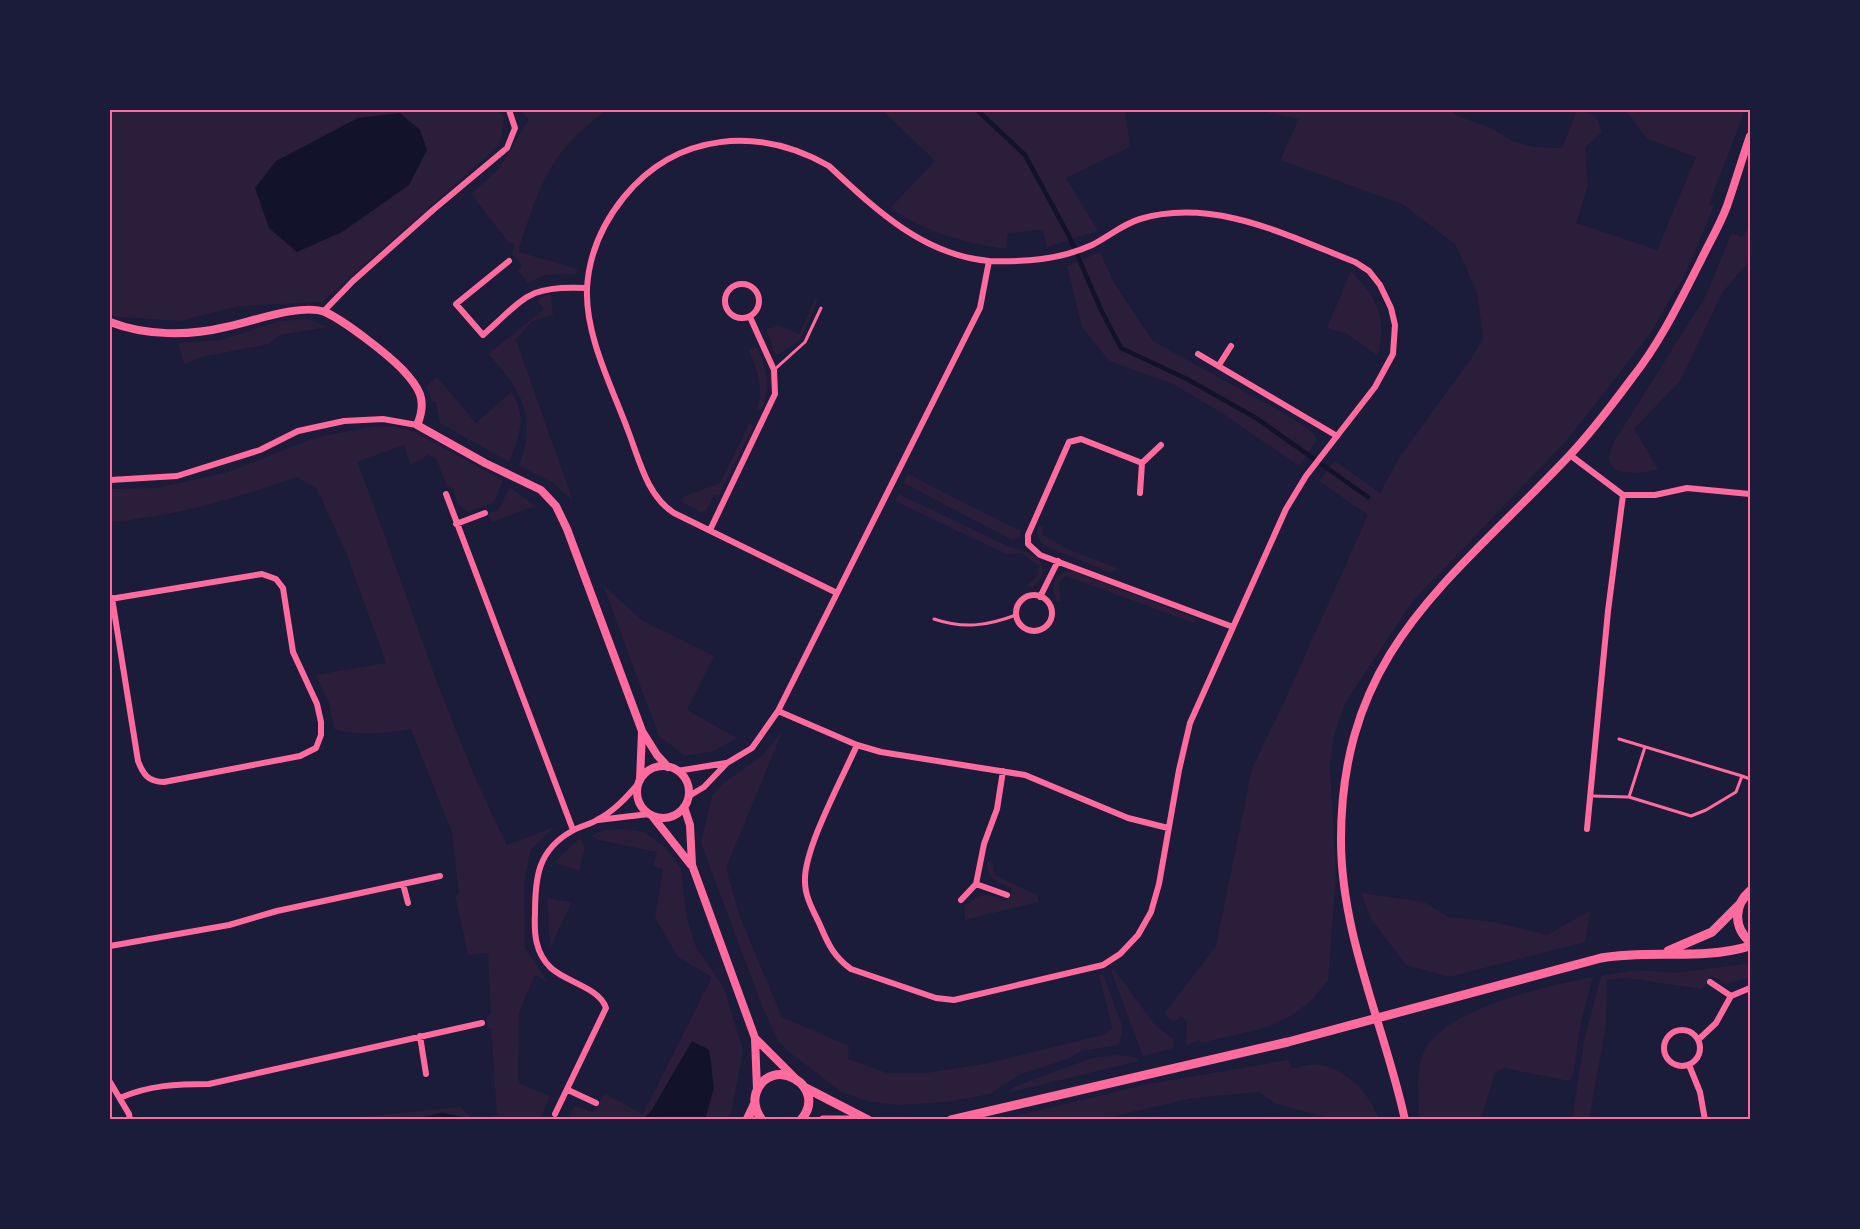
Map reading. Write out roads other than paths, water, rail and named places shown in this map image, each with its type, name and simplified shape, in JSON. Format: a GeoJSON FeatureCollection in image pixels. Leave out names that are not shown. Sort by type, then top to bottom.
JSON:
{"type":"FeatureCollection","features":[{"type":"Feature","properties":{"kind":"main road"},"geometry":{"type":"LineString","coordinates":[[1666,952],[1712,932],[1750,891]]}},
{"type":"Feature","properties":{"kind":"main road"},"geometry":{"type":"LineString","coordinates":[[1739,905],[1738,924],[1750,942]]}},
{"type":"Feature","properties":{"kind":"main road"},"geometry":{"type":"LineString","coordinates":[[951,1119],[1234,1055],[1601,958],[1629,953],[1666,952],[1694,956],[1728,953],[1750,946]]}},
{"type":"Feature","properties":{"kind":"main road"},"geometry":{"type":"LineString","coordinates":[[747,1119],[755,1103],[757,1089],[769,1077],[777,1074],[794,1077],[804,1087],[845,1110],[868,1119]]}},
{"type":"Feature","properties":{"kind":"main road"},"geometry":{"type":"LineString","coordinates":[[801,1119],[809,1101],[804,1087]]}},
{"type":"Feature","properties":{"kind":"main road"},"geometry":{"type":"LineString","coordinates":[[755,1103],[762,1119]]}},
{"type":"Feature","properties":{"kind":"main road"},"geometry":{"type":"LineString","coordinates":[[823,1119],[852,1119]]}},
{"type":"Feature","properties":{"kind":"street"},"geometry":{"type":"LineString","coordinates":[[323,312],[433,210],[507,148],[515,128],[509,110]]}},
{"type":"Feature","properties":{"kind":"street"},"geometry":{"type":"LineString","coordinates":[[1405,1119],[1396,1080],[1375,1019],[1351,919],[1341,843],[1343,791],[1352,740],[1385,660],[1408,624],[1435,591],[1570,455],[1635,375],[1677,307],[1726,208],[1750,136]]}},
{"type":"Feature","properties":{"kind":"street"},"geometry":{"type":"LineString","coordinates":[[837,593],[662,505],[652,492],[591,324],[587,288],[602,229],[636,181],[669,158],[696,147],[746,140],[788,147],[830,166],[904,231],[955,253],[989,261],[1017,262],[1056,257],[1096,243],[1137,220],[1161,214],[1208,213],[1229,216],[1363,266],[1380,285],[1391,308],[1395,345],[1387,366],[1375,387],[1306,476],[1286,509],[1187,732],[1168,828],[1160,884],[1151,912],[1136,938],[1120,954],[1103,965],[954,1000],[938,999],[851,969],[842,962],[834,955],[806,892],[805,871],[857,745]]}},
{"type":"Feature","properties":{"kind":"street"},"geometry":{"type":"LineString","coordinates":[[509,261],[456,304],[483,335],[531,293],[555,287],[587,288]]}},
{"type":"Feature","properties":{"kind":"street"},"geometry":{"type":"LineString","coordinates":[[689,796],[704,787],[727,763],[752,748],[777,711],[980,308],[989,261]]}},
{"type":"Feature","properties":{"kind":"street"},"geometry":{"type":"LineString","coordinates":[[750,285],[758,293],[758,309],[750,317],[738,318],[728,312],[726,295],[733,286],[750,285]]}},
{"type":"Feature","properties":{"kind":"street"},"geometry":{"type":"LineString","coordinates":[[110,322],[143,332],[198,332],[284,312],[323,312],[386,352],[407,374],[421,394],[423,402],[422,413],[417,425]]}},
{"type":"Feature","properties":{"kind":"street"},"geometry":{"type":"LineString","coordinates":[[710,530],[775,394],[774,370],[750,317]]}},
{"type":"Feature","properties":{"kind":"street"},"geometry":{"type":"LineString","coordinates":[[1219,365],[1231,346]]}},
{"type":"Feature","properties":{"kind":"street"},"geometry":{"type":"LineString","coordinates":[[1198,354],[1337,436]]}},
{"type":"Feature","properties":{"kind":"street"},"geometry":{"type":"LineString","coordinates":[[110,480],[177,476],[260,450],[298,431],[344,421],[383,419],[417,425],[541,490],[556,506],[567,529],[642,732],[657,755],[687,782],[689,796],[684,807],[669,818],[651,816],[597,820]]}},
{"type":"Feature","properties":{"kind":"street"},"geometry":{"type":"LineString","coordinates":[[1142,463],[1081,439],[1069,442],[1028,535],[1028,544],[1032,551],[1233,627]]}},
{"type":"Feature","properties":{"kind":"street"},"geometry":{"type":"LineString","coordinates":[[1140,493],[1142,463],[1161,445]]}},
{"type":"Feature","properties":{"kind":"street"},"geometry":{"type":"LineString","coordinates":[[1570,455],[1623,495],[1655,495],[1687,488],[1750,494]]}},
{"type":"Feature","properties":{"kind":"street"},"geometry":{"type":"LineString","coordinates":[[446,494],[573,830]]}},
{"type":"Feature","properties":{"kind":"street"},"geometry":{"type":"LineString","coordinates":[[1587,829],[1608,611],[1623,495]]}},
{"type":"Feature","properties":{"kind":"street"},"geometry":{"type":"LineString","coordinates":[[456,524],[485,513]]}},
{"type":"Feature","properties":{"kind":"street"},"geometry":{"type":"LineString","coordinates":[[1040,597],[1058,561]]}},
{"type":"Feature","properties":{"kind":"street"},"geometry":{"type":"LineString","coordinates":[[262,574],[276,579],[284,592],[296,664],[318,708],[321,733],[316,748],[300,756],[164,782],[156,782],[146,777],[138,761],[111,598],[262,574]]}},
{"type":"Feature","properties":{"kind":"street"},"geometry":{"type":"LineString","coordinates":[[1030,596],[1040,597],[1051,608],[1050,620],[1046,627],[1037,631],[1027,630],[1019,624],[1016,615],[1022,600],[1030,596]]}},
{"type":"Feature","properties":{"kind":"street"},"geometry":{"type":"LineString","coordinates":[[777,711],[857,745],[890,754],[1025,775],[1128,819],[1168,828]]}},
{"type":"Feature","properties":{"kind":"street"},"geometry":{"type":"LineString","coordinates":[[642,732],[638,801],[692,865]]}},
{"type":"Feature","properties":{"kind":"street"},"geometry":{"type":"LineString","coordinates":[[677,771],[727,763]]}},
{"type":"Feature","properties":{"kind":"street"},"geometry":{"type":"LineString","coordinates":[[555,1114],[606,1008],[604,1002],[596,995],[551,968],[540,953],[534,937],[535,882],[543,855],[555,842],[573,830],[597,820],[622,803],[652,769],[668,767]]}},
{"type":"Feature","properties":{"kind":"street"},"geometry":{"type":"LineString","coordinates":[[961,900],[976,884],[984,844],[997,809],[1003,771]]}},
{"type":"Feature","properties":{"kind":"street"},"geometry":{"type":"LineString","coordinates":[[684,807],[690,825],[692,865],[755,1038],[757,1089]]}},
{"type":"Feature","properties":{"kind":"street"},"geometry":{"type":"LineString","coordinates":[[110,946],[229,925],[440,876]]}},
{"type":"Feature","properties":{"kind":"street"},"geometry":{"type":"LineString","coordinates":[[403,884],[408,903]]}},
{"type":"Feature","properties":{"kind":"street"},"geometry":{"type":"LineString","coordinates":[[976,884],[1008,895]]}},
{"type":"Feature","properties":{"kind":"street"},"geometry":{"type":"LineString","coordinates":[[1710,982],[1731,996]]}},
{"type":"Feature","properties":{"kind":"street"},"geometry":{"type":"LineString","coordinates":[[1698,1040],[1716,1023],[1731,996],[1750,988]]}},
{"type":"Feature","properties":{"kind":"street"},"geometry":{"type":"LineString","coordinates":[[120,1098],[138,1090],[174,1084],[209,1083],[482,1023]]}},
{"type":"Feature","properties":{"kind":"street"},"geometry":{"type":"LineString","coordinates":[[1681,1030],[1692,1033],[1698,1040],[1700,1052],[1689,1065],[1680,1066],[1670,1061],[1665,1045],[1670,1035],[1681,1030]]}},
{"type":"Feature","properties":{"kind":"street"},"geometry":{"type":"LineString","coordinates":[[420,1036],[426,1074]]}},
{"type":"Feature","properties":{"kind":"street"},"geometry":{"type":"LineString","coordinates":[[755,1038],[794,1077]]}},
{"type":"Feature","properties":{"kind":"street"},"geometry":{"type":"LineString","coordinates":[[1689,1065],[1700,1092],[1705,1119]]}},
{"type":"Feature","properties":{"kind":"street"},"geometry":{"type":"LineString","coordinates":[[110,1082],[130,1119]]}},
{"type":"Feature","properties":{"kind":"street"},"geometry":{"type":"LineString","coordinates":[[568,1090],[596,1103]]}},
{"type":"Feature","properties":{"kind":"lane"},"geometry":{"type":"LineString","coordinates":[[774,370],[805,342],[821,309]]}},
{"type":"Feature","properties":{"kind":"lane"},"geometry":{"type":"LineString","coordinates":[[933,619],[951,624],[975,626],[1016,615]]}},
{"type":"Feature","properties":{"kind":"lane"},"geometry":{"type":"LineString","coordinates":[[1619,739],[1750,778]]}},
{"type":"Feature","properties":{"kind":"lane"},"geometry":{"type":"LineString","coordinates":[[1629,797],[1646,747]]}},
{"type":"Feature","properties":{"kind":"lane"},"geometry":{"type":"LineString","coordinates":[[1590,796],[1629,797],[1691,816],[1736,792],[1742,776]]}},
{"type":"Feature","properties":{"kind":"waterway"},"geometry":{"type":"LineString","coordinates":[[977,110],[1025,155],[1069,236],[1101,310],[1121,348],[1187,379],[1256,418],[1368,497]]}},
{"type":"Feature","properties":{"kind":"waterway"},"geometry":{"type":"LineString","coordinates":[[421,1120],[442,1115],[466,1120]]}}]}
